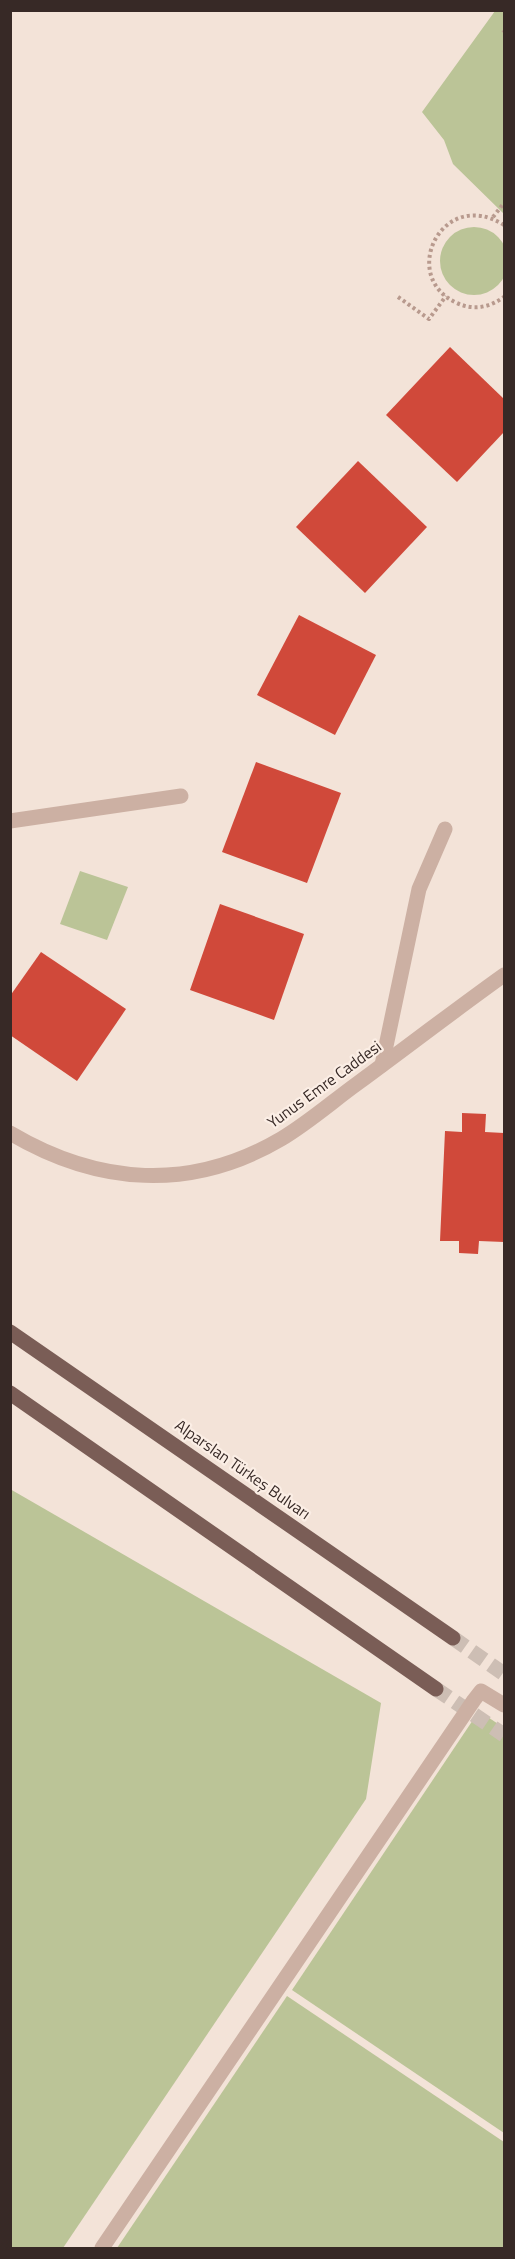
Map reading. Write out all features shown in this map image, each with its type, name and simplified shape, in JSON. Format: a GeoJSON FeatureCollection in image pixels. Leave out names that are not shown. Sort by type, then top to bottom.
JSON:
{"type":"FeatureCollection","features":[{"type":"Feature","properties":{"kind":"main road","name":"Alparslan Türkeş Bulvarı"},"geometry":{"type":"LineString","coordinates":[[10,1332],[453,1638]]}},
{"type":"Feature","properties":{"kind":"main road"},"geometry":{"type":"LineString","coordinates":[[10,1393],[436,1689]]}},
{"type":"Feature","properties":{"kind":"street"},"geometry":{"type":"LineString","coordinates":[[10,821],[181,796]]}},
{"type":"Feature","properties":{"kind":"street"},"geometry":{"type":"LineString","coordinates":[[382,1065],[419,889],[445,829]]}},
{"type":"Feature","properties":{"kind":"street","name":"Yunus Emre Caddesi"},"geometry":{"type":"LineString","coordinates":[[10,1133],[37,1149],[79,1165],[123,1176],[176,1176],[230,1165],[282,1139],[504,975]]}},
{"type":"Feature","properties":{"kind":"street"},"geometry":{"type":"LineString","coordinates":[[102,2248],[474,1700],[482,1691],[504,1705]]}},
{"type":"Feature","properties":{"kind":"path"},"geometry":{"type":"LineString","coordinates":[[493,217],[504,203]]}},
{"type":"Feature","properties":{"kind":"path"},"geometry":{"type":"LineString","coordinates":[[504,225],[493,217],[463,216],[450,222],[439,232],[432,245],[429,259],[430,274],[438,289],[464,306],[480,308],[504,297]]}},
{"type":"Feature","properties":{"kind":"path"},"geometry":{"type":"LineString","coordinates":[[398,297],[429,319],[446,296]]}},
{"type":"Feature","properties":{"kind":"green space"},"geometry":{"type":"Polygon","coordinates":[[[495,11],[504,11],[504,214],[453,164],[444,140],[422,112],[495,11]]]}},
{"type":"Feature","properties":{"kind":"green space"},"geometry":{"type":"Polygon","coordinates":[[[474,227],[487,230],[498,237],[505,248],[508,261],[505,274],[498,285],[487,292],[474,295],[461,292],[450,285],[443,274],[440,261],[443,248],[450,237],[461,230],[474,227]]]}},
{"type":"Feature","properties":{"kind":"green space"},"geometry":{"type":"Polygon","coordinates":[[[80,871],[128,887],[107,940],[60,924],[80,871]]]}},
{"type":"Feature","properties":{"kind":"green space"},"geometry":{"type":"Polygon","coordinates":[[[10,1489],[381,1703],[366,1799],[63,2248],[11,2248],[10,1489]]]}},
{"type":"Feature","properties":{"kind":"green space"},"geometry":{"type":"Polygon","coordinates":[[[479,1711],[504,1728],[504,2133],[292,1990],[479,1711]]]}},
{"type":"Feature","properties":{"kind":"green space"},"geometry":{"type":"Polygon","coordinates":[[[287,1996],[504,2142],[504,2248],[117,2248],[287,1996]]]}},
{"type":"Feature","properties":{"kind":"building"},"geometry":{"type":"Polygon","coordinates":[[[450,347],[504,399],[504,432],[457,482],[386,415],[450,347]]]}},
{"type":"Feature","properties":{"kind":"building"},"geometry":{"type":"Polygon","coordinates":[[[358,461],[427,527],[365,593],[296,527],[358,461]]]}},
{"type":"Feature","properties":{"kind":"building"},"geometry":{"type":"Polygon","coordinates":[[[299,615],[376,655],[335,735],[257,695],[299,615]]]}},
{"type":"Feature","properties":{"kind":"building"},"geometry":{"type":"Polygon","coordinates":[[[256,762],[341,793],[307,883],[222,852],[256,762]]]}},
{"type":"Feature","properties":{"kind":"building"},"geometry":{"type":"Polygon","coordinates":[[[220,904],[304,934],[274,1020],[190,990],[220,904]]]}},
{"type":"Feature","properties":{"kind":"building"},"geometry":{"type":"Polygon","coordinates":[[[41,952],[126,1009],[77,1081],[10,1035],[10,996],[41,952]]]}},
{"type":"Feature","properties":{"kind":"building"},"geometry":{"type":"Polygon","coordinates":[[[462,1113],[486,1114],[485,1132],[504,1133],[504,1242],[479,1241],[478,1254],[459,1253],[459,1241],[440,1241],[445,1131],[462,1132],[462,1113]]]}},
{"type":"Feature","properties":{"kind":"tunnel"},"geometry":{"type":"LineString","coordinates":[[453,1638],[504,1674]]}},
{"type":"Feature","properties":{"kind":"tunnel"},"geometry":{"type":"LineString","coordinates":[[436,1689],[504,1735]]}}]}
